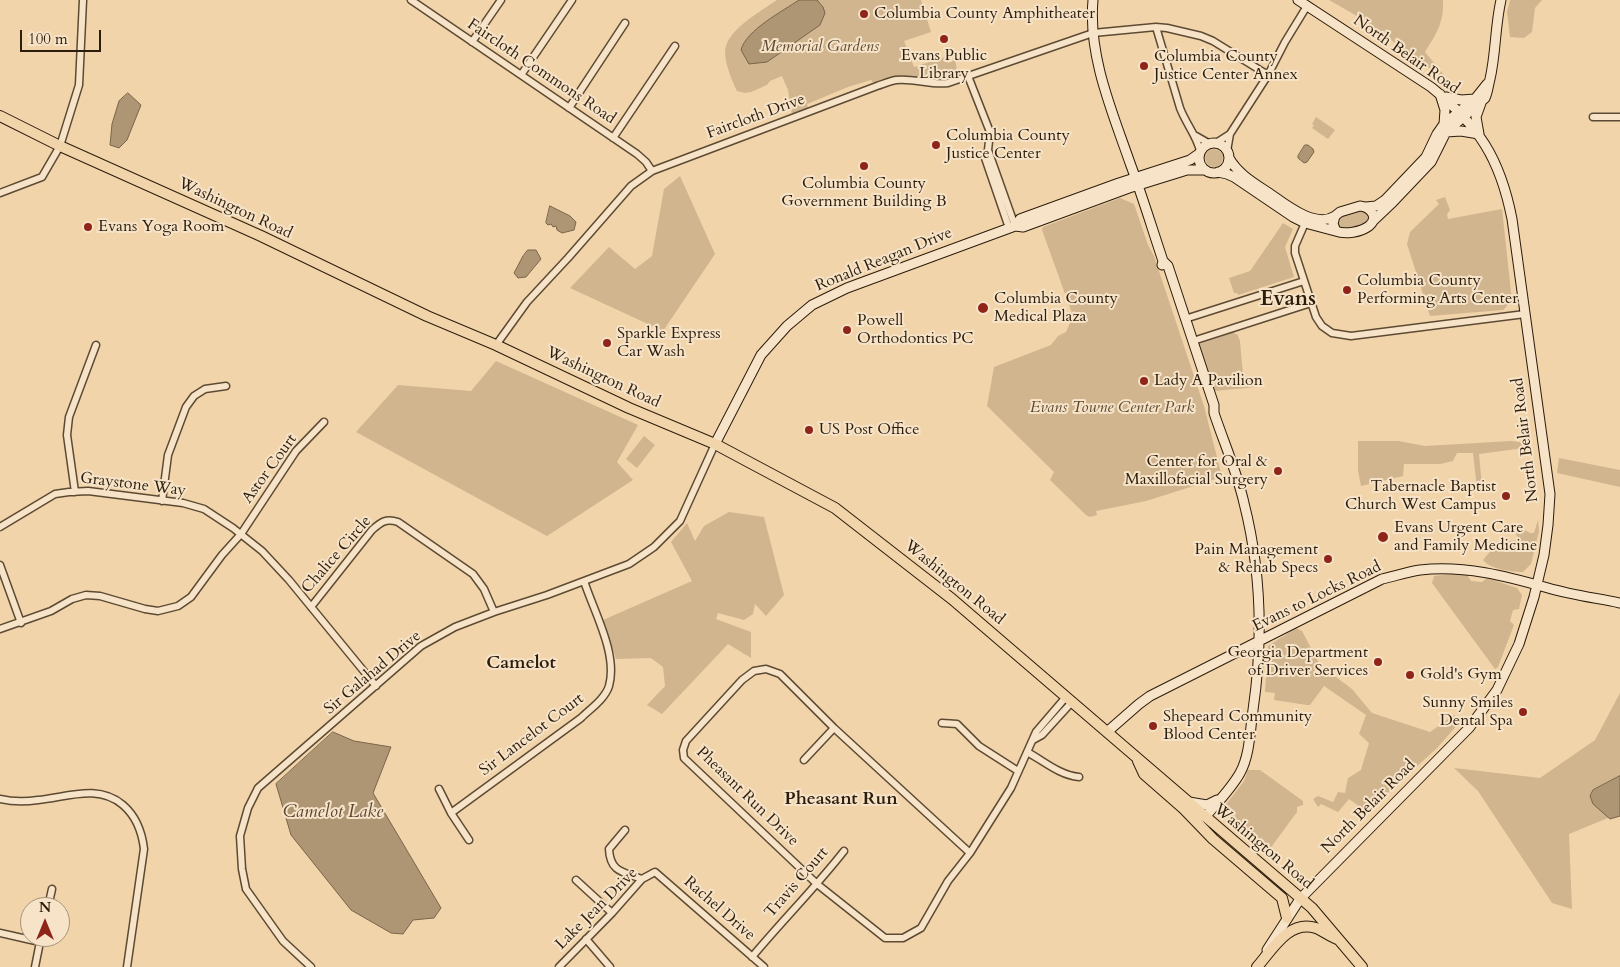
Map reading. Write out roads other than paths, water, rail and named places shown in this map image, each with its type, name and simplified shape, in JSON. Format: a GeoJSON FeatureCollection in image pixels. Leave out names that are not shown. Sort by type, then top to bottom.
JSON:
{"type":"FeatureCollection","features":[{"type":"Feature","properties":{"kind":"main road","name":"Washington Road"},"geometry":{"type":"LineString","coordinates":[[0,116],[60,146],[261,236],[427,316],[496,345],[628,408],[715,444],[835,508],[952,599],[1312,908],[1362,967]]}},
{"type":"Feature","properties":{"kind":"main road","name":"Washington Road"},"geometry":{"type":"LineString","coordinates":[[1137,758],[1144,774],[1184,809],[1213,839],[1282,898],[1287,918]]}},
{"type":"Feature","properties":{"kind":"main road"},"geometry":{"type":"LineString","coordinates":[[1257,967],[1287,932],[1299,927],[1314,928],[1341,942]]}},
{"type":"Feature","properties":{"kind":"street"},"geometry":{"type":"LineString","coordinates":[[0,193],[42,177],[60,146],[79,85],[83,0]]}},
{"type":"Feature","properties":{"kind":"street","name":"Faircloth Commons Road"},"geometry":{"type":"LineString","coordinates":[[411,0],[643,158],[652,171]]}},
{"type":"Feature","properties":{"kind":"street"},"geometry":{"type":"LineString","coordinates":[[472,42],[501,0]]}},
{"type":"Feature","properties":{"kind":"street"},"geometry":{"type":"LineString","coordinates":[[521,76],[572,0]]}},
{"type":"Feature","properties":{"kind":"street"},"geometry":{"type":"LineString","coordinates":[[1092,0],[1096,54],[1109,104],[1163,261],[1168,266],[1208,407],[1214,413],[1246,510],[1257,582],[1259,642],[1255,699],[1248,748],[1241,771],[1234,783],[1205,817]]}},
{"type":"Feature","properties":{"kind":"street","name":"North Belair Road"},"geometry":{"type":"LineString","coordinates":[[1257,967],[1300,899],[1469,728],[1502,680],[1519,644],[1537,584],[1547,537],[1550,494],[1508,200],[1496,162],[1479,134],[1442,96],[1298,0]]}},
{"type":"Feature","properties":{"kind":"street","name":"Ronald Reagan Drive"},"geometry":{"type":"LineString","coordinates":[[1137,182],[1190,160],[1204,146],[1213,143],[1223,146],[1244,176],[1300,213],[1322,220],[1360,206],[1376,206],[1431,162],[1445,128],[1478,101],[1490,80],[1493,68],[1498,12],[1501,0]]}},
{"type":"Feature","properties":{"kind":"street"},"geometry":{"type":"LineString","coordinates":[[1218,172],[1225,168],[1230,134],[1268,75],[1307,6]]}},
{"type":"Feature","properties":{"kind":"street"},"geometry":{"type":"LineString","coordinates":[[569,108],[625,23]]}},
{"type":"Feature","properties":{"kind":"street"},"geometry":{"type":"LineString","coordinates":[[1156,27],[1180,108],[1195,135],[1200,152],[1200,162],[1205,170]]}},
{"type":"Feature","properties":{"kind":"street","name":"Faircloth Drive"},"geometry":{"type":"LineString","coordinates":[[496,345],[527,302],[631,186],[652,171],[895,80],[910,80],[934,85],[948,83],[1093,33],[1156,27],[1187,32],[1207,38],[1268,75]]}},
{"type":"Feature","properties":{"kind":"street"},"geometry":{"type":"LineString","coordinates":[[614,138],[675,46]]}},
{"type":"Feature","properties":{"kind":"street"},"geometry":{"type":"LineString","coordinates":[[968,76],[990,132],[988,158],[1012,227]]}},
{"type":"Feature","properties":{"kind":"street"},"geometry":{"type":"LineString","coordinates":[[1442,96],[1478,101],[1476,116],[1479,134],[1445,128],[1445,110],[1442,96]]}},
{"type":"Feature","properties":{"kind":"street"},"geometry":{"type":"LineString","coordinates":[[1593,117],[1620,118]]}},
{"type":"Feature","properties":{"kind":"street"},"geometry":{"type":"LineString","coordinates":[[1195,135],[1213,143],[1230,134]]}},
{"type":"Feature","properties":{"kind":"street","name":"Ronald Reagan Drive"},"geometry":{"type":"LineString","coordinates":[[715,444],[761,355],[787,326],[812,305],[847,288],[1012,227],[1020,219],[1137,182],[1186,170],[1205,170],[1234,177],[1289,215],[1305,223],[1346,233],[1366,228],[1419,170]]}},
{"type":"Feature","properties":{"kind":"street"},"geometry":{"type":"LineString","coordinates":[[1366,207],[1372,211],[1373,220]]}},
{"type":"Feature","properties":{"kind":"street"},"geometry":{"type":"LineString","coordinates":[[1334,216],[1333,224],[1339,232]]}},
{"type":"Feature","properties":{"kind":"street"},"geometry":{"type":"LineString","coordinates":[[1305,223],[1294,250],[1316,318],[1322,326],[1332,333],[1343,335],[1371,334],[1525,314]]}},
{"type":"Feature","properties":{"kind":"street"},"geometry":{"type":"LineString","coordinates":[[1183,320],[1304,281]]}},
{"type":"Feature","properties":{"kind":"street"},"geometry":{"type":"LineString","coordinates":[[1190,342],[1311,302]]}},
{"type":"Feature","properties":{"kind":"street"},"geometry":{"type":"LineString","coordinates":[[75,492],[67,435],[69,417],[96,345]]}},
{"type":"Feature","properties":{"kind":"street"},"geometry":{"type":"LineString","coordinates":[[162,500],[168,455],[186,407],[194,396],[205,389],[226,386]]}},
{"type":"Feature","properties":{"kind":"street","name":"Astor Court"},"geometry":{"type":"LineString","coordinates":[[0,630],[51,612],[72,599],[86,595],[100,596],[158,611],[178,606],[191,597],[222,555],[241,534],[296,451],[324,422]]}},
{"type":"Feature","properties":{"kind":"street","name":"Sir Galahad Drive"},"geometry":{"type":"LineString","coordinates":[[311,967],[283,941],[246,889],[242,869],[240,836],[248,808],[258,788],[421,646],[455,627],[629,564],[654,547],[680,521],[715,444]]}},
{"type":"Feature","properties":{"kind":"street","name":"Graystone Way"},"geometry":{"type":"LineString","coordinates":[[0,527],[55,494],[75,492],[88,491],[162,500],[183,503],[204,510],[241,534],[262,551],[357,660],[376,686]]}},
{"type":"Feature","properties":{"kind":"street","name":"Chalice Circle"},"geometry":{"type":"LineString","coordinates":[[311,607],[372,530],[380,523],[390,519],[398,522],[473,574],[484,589],[494,612]]}},
{"type":"Feature","properties":{"kind":"street"},"geometry":{"type":"LineString","coordinates":[[0,565],[21,623]]}},
{"type":"Feature","properties":{"kind":"street","name":"Evans to Locks Road"},"geometry":{"type":"LineString","coordinates":[[1107,732],[1138,704],[1150,696],[1382,579],[1419,570],[1452,569],[1476,571],[1494,573],[1620,604]]}},
{"type":"Feature","properties":{"kind":"street","name":"Sir Lancelot Court"},"geometry":{"type":"LineString","coordinates":[[451,813],[581,718],[598,702],[609,688],[611,668],[606,642],[584,581]]}},
{"type":"Feature","properties":{"kind":"street","name":"Pheasant Run Drive"},"geometry":{"type":"LineString","coordinates":[[970,853],[834,728],[780,674],[766,669],[754,671],[742,680],[686,741],[683,750],[684,758],[817,884],[885,938],[903,938],[921,928],[948,881],[970,853],[1011,788],[1033,740],[1042,735],[1069,699]]}},
{"type":"Feature","properties":{"kind":"street"},"geometry":{"type":"LineString","coordinates":[[942,723],[957,724],[979,746],[1018,772]]}},
{"type":"Feature","properties":{"kind":"street"},"geometry":{"type":"LineString","coordinates":[[804,760],[834,728]]}},
{"type":"Feature","properties":{"kind":"street"},"geometry":{"type":"LineString","coordinates":[[1026,752],[1039,758],[1062,774],[1079,777]]}},
{"type":"Feature","properties":{"kind":"street"},"geometry":{"type":"LineString","coordinates":[[439,789],[451,813],[469,840]]}},
{"type":"Feature","properties":{"kind":"street"},"geometry":{"type":"LineString","coordinates":[[0,799],[26,802],[89,792],[103,794],[116,799],[136,819],[142,834],[144,849],[127,967]]}},
{"type":"Feature","properties":{"kind":"street"},"geometry":{"type":"LineString","coordinates":[[1186,801],[1207,805],[1222,798]]}},
{"type":"Feature","properties":{"kind":"street"},"geometry":{"type":"LineString","coordinates":[[625,830],[609,849],[610,860],[617,869],[642,879]]}},
{"type":"Feature","properties":{"kind":"street","name":"Travis Court"},"geometry":{"type":"LineString","coordinates":[[752,957],[844,851]]}},
{"type":"Feature","properties":{"kind":"street","name":"Lake Jean Drive"},"geometry":{"type":"LineString","coordinates":[[560,967],[642,879],[655,872]]}},
{"type":"Feature","properties":{"kind":"street","name":"Rachel Drive"},"geometry":{"type":"LineString","coordinates":[[655,872],[764,967]]}},
{"type":"Feature","properties":{"kind":"street"},"geometry":{"type":"LineString","coordinates":[[576,880],[612,913]]}},
{"type":"Feature","properties":{"kind":"street"},"geometry":{"type":"LineString","coordinates":[[50,897],[52,889]]}},
{"type":"Feature","properties":{"kind":"street"},"geometry":{"type":"LineString","coordinates":[[0,933],[20,936]]}},
{"type":"Feature","properties":{"kind":"street"},"geometry":{"type":"LineString","coordinates":[[586,939],[610,967]]}},
{"type":"Feature","properties":{"kind":"street"},"geometry":{"type":"LineString","coordinates":[[35,967],[39,947]]}},
{"type":"Feature","properties":{"kind":"water"},"geometry":{"type":"Polygon","coordinates":[[[799,0],[817,0],[823,7],[825,13],[820,25],[767,62],[749,64],[741,50],[750,35],[757,28],[799,0]]]}},
{"type":"Feature","properties":{"kind":"water"},"geometry":{"type":"Polygon","coordinates":[[[128,93],[141,105],[127,140],[119,148],[110,145],[112,124],[119,101],[128,93]]]}},
{"type":"Feature","properties":{"kind":"water"},"geometry":{"type":"Polygon","coordinates":[[[1305,145],[1308,145],[1314,152],[1307,162],[1304,163],[1298,156],[1305,145]]]}},
{"type":"Feature","properties":{"kind":"water"},"geometry":{"type":"Polygon","coordinates":[[[550,206],[570,216],[576,222],[574,230],[562,233],[557,230],[556,226],[553,227],[551,224],[548,225],[546,223],[550,206]]]}},
{"type":"Feature","properties":{"kind":"water"},"geometry":{"type":"Polygon","coordinates":[[[528,250],[536,250],[541,259],[526,277],[518,278],[514,273],[528,250]]]}},
{"type":"Feature","properties":{"kind":"water","name":"Camelot Lake"},"geometry":{"type":"Polygon","coordinates":[[[333,732],[354,741],[391,747],[373,793],[441,908],[434,918],[413,920],[403,934],[391,933],[351,910],[291,835],[276,784],[333,732]]]}},
{"type":"Feature","properties":{"kind":"water"},"geometry":{"type":"Polygon","coordinates":[[[1620,776],[1620,816],[1610,819],[1593,804],[1590,796],[1593,790],[1620,776]]]}},
{"type":"Feature","properties":{"kind":"place","name":"Columbia County Amphitheater"},"geometry":{"type":"Point","coordinates":[864,14]}},
{"type":"Feature","properties":{"kind":"place","name":"Evans Public Library"},"geometry":{"type":"Point","coordinates":[944,39]}},
{"type":"Feature","properties":{"kind":"place","name":"Columbia County Justice Center Annex"},"geometry":{"type":"Point","coordinates":[1144,66]}},
{"type":"Feature","properties":{"kind":"place","name":"Columbia County Justice Center"},"geometry":{"type":"Point","coordinates":[936,145]}},
{"type":"Feature","properties":{"kind":"place","name":"Columbia County Government Building B"},"geometry":{"type":"Point","coordinates":[864,166]}},
{"type":"Feature","properties":{"kind":"place","name":"Evans Yoga Room"},"geometry":{"type":"Point","coordinates":[88,227]}},
{"type":"Feature","properties":{"kind":"place","name":"Columbia County Performing Arts Center"},"geometry":{"type":"Point","coordinates":[1347,290]}},
{"type":"Feature","properties":{"kind":"place","name":"Columbia County Medical Plaza"},"geometry":{"type":"Point","coordinates":[983,308]}},
{"type":"Feature","properties":{"kind":"place","name":"Powell Orthodontics PC"},"geometry":{"type":"Point","coordinates":[847,330]}},
{"type":"Feature","properties":{"kind":"place","name":"Sparkle Express Car Wash"},"geometry":{"type":"Point","coordinates":[607,343]}},
{"type":"Feature","properties":{"kind":"place","name":"Lady A Pavilion"},"geometry":{"type":"Point","coordinates":[1144,381]}},
{"type":"Feature","properties":{"kind":"place","name":"US Post Office"},"geometry":{"type":"Point","coordinates":[809,430]}},
{"type":"Feature","properties":{"kind":"place","name":"Center for Oral & Maxillofacial Surgery"},"geometry":{"type":"Point","coordinates":[1278,471]}},
{"type":"Feature","properties":{"kind":"place","name":"Tabernacle Baptist Church West Campus"},"geometry":{"type":"Point","coordinates":[1506,496]}},
{"type":"Feature","properties":{"kind":"place","name":"Evans Urgent Care and Family Medicine"},"geometry":{"type":"Point","coordinates":[1383,537]}},
{"type":"Feature","properties":{"kind":"place","name":"Pain Management & Rehab Specs"},"geometry":{"type":"Point","coordinates":[1328,559]}},
{"type":"Feature","properties":{"kind":"place","name":"Georgia Department of Driver Services"},"geometry":{"type":"Point","coordinates":[1378,662]}},
{"type":"Feature","properties":{"kind":"place","name":"Gold's Gym"},"geometry":{"type":"Point","coordinates":[1410,675]}},
{"type":"Feature","properties":{"kind":"place","name":"Sunny Smiles Dental Spa"},"geometry":{"type":"Point","coordinates":[1523,712]}},
{"type":"Feature","properties":{"kind":"place","name":"Shepeard Community Blood Center"},"geometry":{"type":"Point","coordinates":[1153,726]}},
{"type":"Feature","properties":{"kind":"district","name":"Evans"},"geometry":{"type":"Point","coordinates":[1288,300]}},
{"type":"Feature","properties":{"kind":"district","name":"Camelot"},"geometry":{"type":"Point","coordinates":[521,664]}},
{"type":"Feature","properties":{"kind":"district","name":"Pheasant Run"},"geometry":{"type":"Point","coordinates":[841,800]}},
{"type":"Feature","properties":{"kind":"park label","name":"Memorial Gardens"},"geometry":{"type":"Point","coordinates":[820,47]}},
{"type":"Feature","properties":{"kind":"park label","name":"Evans Towne Center Park"},"geometry":{"type":"Point","coordinates":[1112,408]}}]}
